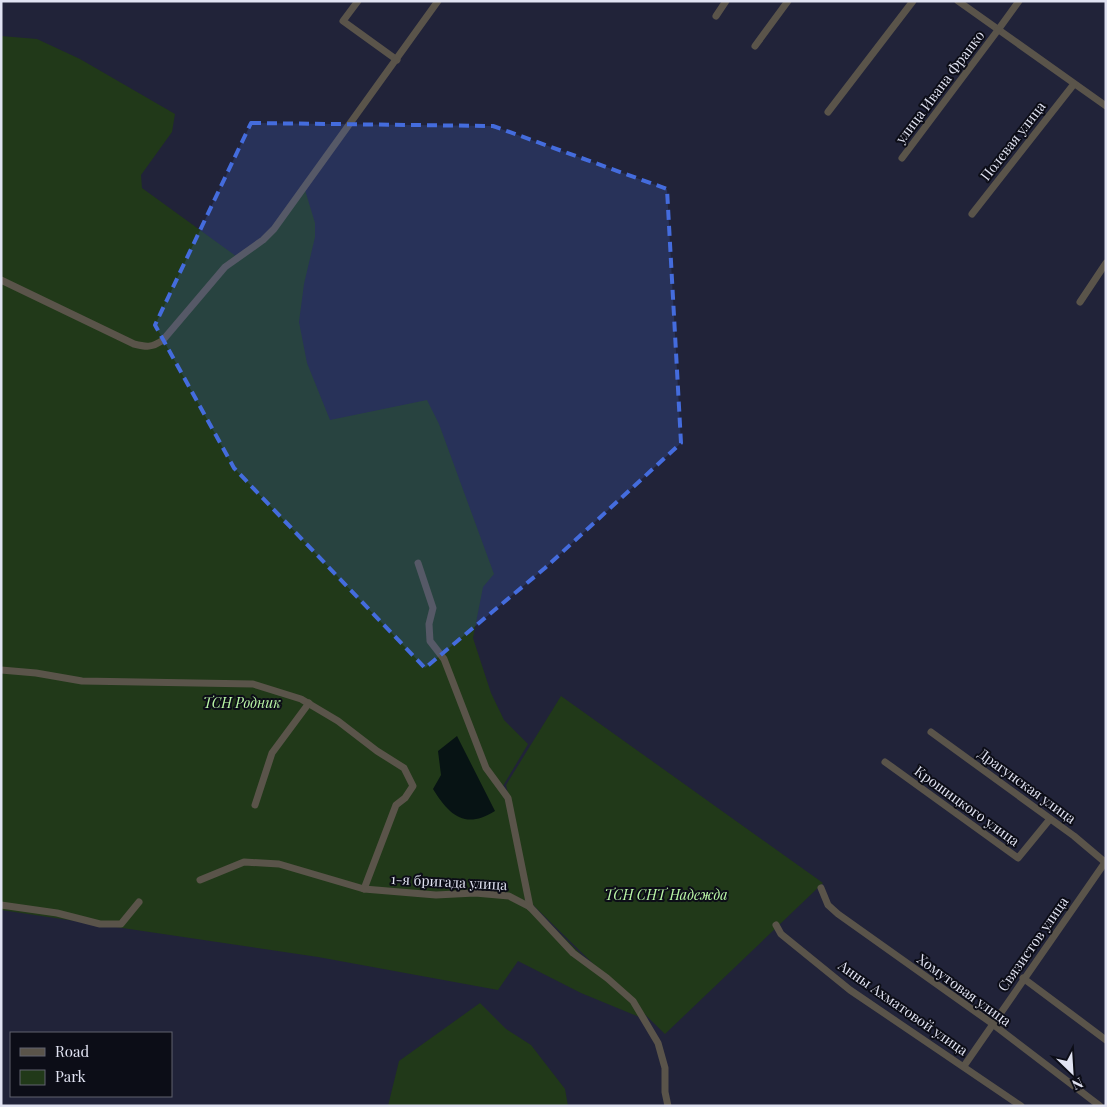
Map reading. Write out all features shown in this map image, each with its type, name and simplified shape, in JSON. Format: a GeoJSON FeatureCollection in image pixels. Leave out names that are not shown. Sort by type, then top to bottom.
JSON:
{"type":"FeatureCollection","features":[{"type":"Feature","properties":{"kind":"street"},"geometry":{"type":"LineString","coordinates":[[358,1],[343,21],[397,60]]}},
{"type":"Feature","properties":{"kind":"street"},"geometry":{"type":"LineString","coordinates":[[1,280],[134,344],[148,347],[155,346],[163,340],[225,267],[263,240],[274,229],[438,1]]}},
{"type":"Feature","properties":{"kind":"street"},"geometry":{"type":"LineString","coordinates":[[716,16],[726,1]]}},
{"type":"Feature","properties":{"kind":"street"},"geometry":{"type":"LineString","coordinates":[[755,46],[788,1]]}},
{"type":"Feature","properties":{"kind":"street"},"geometry":{"type":"LineString","coordinates":[[828,112],[913,1]]}},
{"type":"Feature","properties":{"kind":"street","name":"улица Ивана Франко"},"geometry":{"type":"LineString","coordinates":[[902,158],[1019,1]]}},
{"type":"Feature","properties":{"kind":"street"},"geometry":{"type":"LineString","coordinates":[[963,3],[1106,106]]}},
{"type":"Feature","properties":{"kind":"street","name":"Полевая улица"},"geometry":{"type":"LineString","coordinates":[[972,214],[1074,84]]}},
{"type":"Feature","properties":{"kind":"street"},"geometry":{"type":"LineString","coordinates":[[1080,302],[1106,262]]}},
{"type":"Feature","properties":{"kind":"street"},"geometry":{"type":"LineString","coordinates":[[418,563],[434,608],[429,624],[430,641],[444,659],[486,768],[508,798],[530,907],[573,953],[608,978],[633,1001],[658,1043],[665,1068],[665,1092],[668,1106]]}},
{"type":"Feature","properties":{"kind":"street"},"geometry":{"type":"LineString","coordinates":[[1,670],[82,680],[253,684],[302,699],[309,703],[338,721],[377,752],[404,768],[413,786],[405,798],[396,804],[364,889]]}},
{"type":"Feature","properties":{"kind":"street"},"geometry":{"type":"LineString","coordinates":[[255,805],[272,754],[309,703]]}},
{"type":"Feature","properties":{"kind":"street","name":"Драгунская улица"},"geometry":{"type":"LineString","coordinates":[[931,732],[1106,862]]}},
{"type":"Feature","properties":{"kind":"street","name":"Крошицкого улица"},"geometry":{"type":"LineString","coordinates":[[884,762],[1018,858],[1050,819]]}},
{"type":"Feature","properties":{"kind":"street","name":"1-я бригада улица"},"geometry":{"type":"LineString","coordinates":[[200,880],[244,862],[279,864],[364,889],[436,895],[475,893],[509,896],[530,907]]}},
{"type":"Feature","properties":{"kind":"street","name":"Связистов улица"},"geometry":{"type":"LineString","coordinates":[[964,1066],[1023,978],[1106,862]]}},
{"type":"Feature","properties":{"kind":"street","name":"Хомутовая улица"},"geometry":{"type":"LineString","coordinates":[[820,888],[828,905],[838,914],[1103,1105]]}},
{"type":"Feature","properties":{"kind":"street"},"geometry":{"type":"LineString","coordinates":[[1,905],[57,913],[100,924],[121,924],[139,902]]}},
{"type":"Feature","properties":{"kind":"street","name":"Анны Ахматовой улица"},"geometry":{"type":"LineString","coordinates":[[776,925],[781,934],[850,990],[1021,1106]]}},
{"type":"Feature","properties":{"kind":"street"},"geometry":{"type":"LineString","coordinates":[[1023,978],[1106,1040]]}},
{"type":"Feature","properties":{"kind":"highlighted area"},"geometry":{"type":"Polygon","coordinates":[[[251,123],[493,126],[667,189],[681,443],[545,568],[425,668],[234,468],[155,325],[251,123]]]}},
{"type":"Feature","properties":{"kind":"green space","name":"ТСН Родник"},"geometry":{"type":"Polygon","coordinates":[[[1,36],[37,39],[80,59],[175,114],[172,132],[141,175],[142,188],[240,259],[272,234],[305,190],[315,223],[315,237],[304,284],[299,322],[307,363],[330,420],[427,400],[439,424],[494,574],[483,587],[473,638],[491,693],[504,720],[528,744],[503,786],[527,901],[649,1021],[581,993],[518,961],[498,990],[318,957],[1,910],[1,36]]]}},
{"type":"Feature","properties":{"kind":"green space","name":"ТСН СНТ Надежда"},"geometry":{"type":"Polygon","coordinates":[[[561,696],[823,883],[665,1034],[532,904],[506,785],[561,696]]]}},
{"type":"Feature","properties":{"kind":"green space"},"geometry":{"type":"Polygon","coordinates":[[[480,1003],[506,1029],[531,1045],[565,1089],[568,1106],[388,1106],[399,1061],[480,1003]]]}},
{"type":"Feature","properties":{"kind":"shaded area"},"geometry":{"type":"Polygon","coordinates":[[[457,736],[495,811],[484,817],[466,819],[459,817],[445,806],[433,789],[441,775],[438,751],[457,736]]]}}]}
